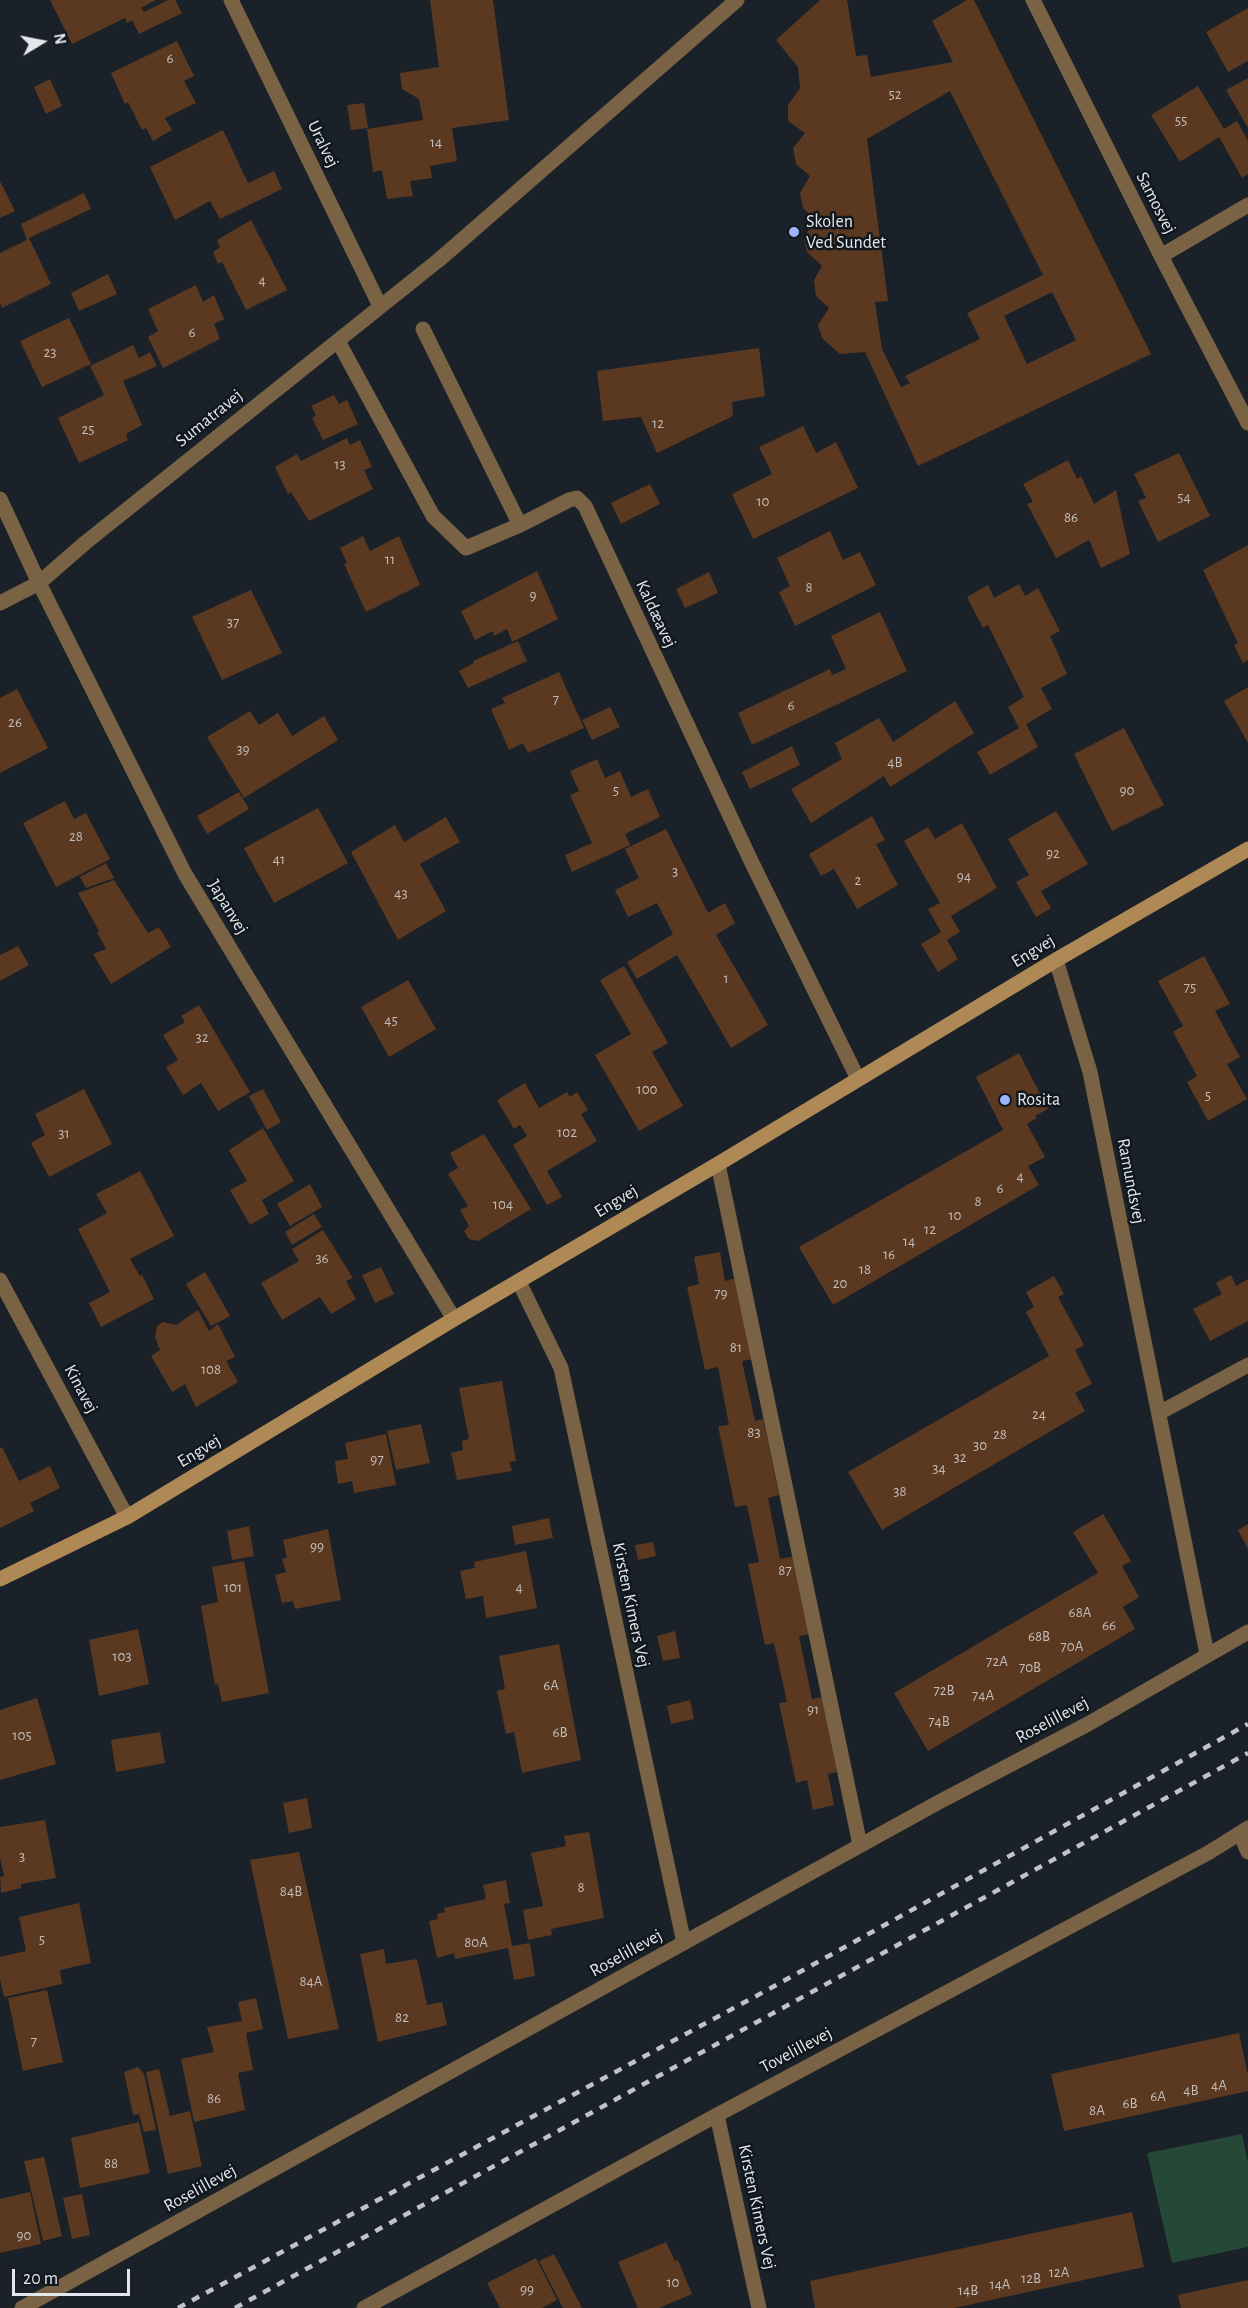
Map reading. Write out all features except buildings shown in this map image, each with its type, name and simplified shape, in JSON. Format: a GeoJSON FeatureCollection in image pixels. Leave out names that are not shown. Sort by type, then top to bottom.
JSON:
{"type":"FeatureCollection","features":[{"type":"Feature","properties":{"kind":"street","name":"Uralvej"},"geometry":{"type":"LineString","coordinates":[[231,0],[380,306]]}},
{"type":"Feature","properties":{"kind":"street","name":"Sumatravej"},"geometry":{"type":"LineString","coordinates":[[0,603],[39,583],[85,543],[440,259],[737,0]]}},
{"type":"Feature","properties":{"kind":"street","name":"Samosvej"},"geometry":{"type":"LineString","coordinates":[[1033,0],[1161,256],[1248,423]]}},
{"type":"Feature","properties":{"kind":"street"},"geometry":{"type":"LineString","coordinates":[[1161,256],[1248,205]]}},
{"type":"Feature","properties":{"kind":"street"},"geometry":{"type":"LineString","coordinates":[[423,329],[520,525]]}},
{"type":"Feature","properties":{"kind":"street","name":"Kaldæavej"},"geometry":{"type":"LineString","coordinates":[[338,340],[433,516],[466,548],[520,525],[569,500],[577,498],[585,506],[751,861],[858,1079]]}},
{"type":"Feature","properties":{"kind":"street","name":"Japanvej"},"geometry":{"type":"LineString","coordinates":[[0,499],[39,583],[185,874],[454,1319]]}},
{"type":"Feature","properties":{"kind":"street","name":"Engvej"},"geometry":{"type":"LineString","coordinates":[[0,1579],[127,1517],[1056,960],[1248,849]]}},
{"type":"Feature","properties":{"kind":"street","name":"Ramundsvej"},"geometry":{"type":"LineString","coordinates":[[1056,960],[1090,1072],[1207,1654]]}},
{"type":"Feature","properties":{"kind":"street"},"geometry":{"type":"LineString","coordinates":[[717,1164],[860,1845]]}},
{"type":"Feature","properties":{"kind":"street","name":"Kinavej"},"geometry":{"type":"LineString","coordinates":[[0,1280],[127,1517]]}},
{"type":"Feature","properties":{"kind":"street","name":"Kirsten Kimers Vej"},"geometry":{"type":"LineString","coordinates":[[519,1282],[561,1368],[684,1943]]}},
{"type":"Feature","properties":{"kind":"street"},"geometry":{"type":"LineString","coordinates":[[1159,1413],[1248,1365]]}},
{"type":"Feature","properties":{"kind":"street","name":"Roselillevej"},"geometry":{"type":"LineString","coordinates":[[22,2308],[860,1845],[1088,1724],[1248,1632]]}},
{"type":"Feature","properties":{"kind":"street"},"geometry":{"type":"LineString","coordinates":[[1244,1831],[1248,1852]]}},
{"type":"Feature","properties":{"kind":"street","name":"Tovelillevej"},"geometry":{"type":"LineString","coordinates":[[364,2308],[1244,1831]]}},
{"type":"Feature","properties":{"kind":"street","name":"Kirsten Kimers Vej"},"geometry":{"type":"LineString","coordinates":[[717,2115],[759,2308]]}},
{"type":"Feature","properties":{"kind":"green space"},"geometry":{"type":"Polygon","coordinates":[[[1242,2134],[1248,2163],[1248,2247],[1172,2263],[1147,2153],[1242,2134]]]}},
{"type":"Feature","properties":{"kind":"railway"},"geometry":{"type":"LineString","coordinates":[[178,2308],[769,1989],[1248,1724]]}},
{"type":"Feature","properties":{"kind":"railway"},"geometry":{"type":"LineString","coordinates":[[235,2308],[1248,1753]]}},
{"type":"Feature","properties":{"kind":"place","name":"Skolen Ved Sundet"},"geometry":{"type":"Point","coordinates":[794,232]}},
{"type":"Feature","properties":{"kind":"place","name":"Rosita"},"geometry":{"type":"Point","coordinates":[1005,1100]}}]}
